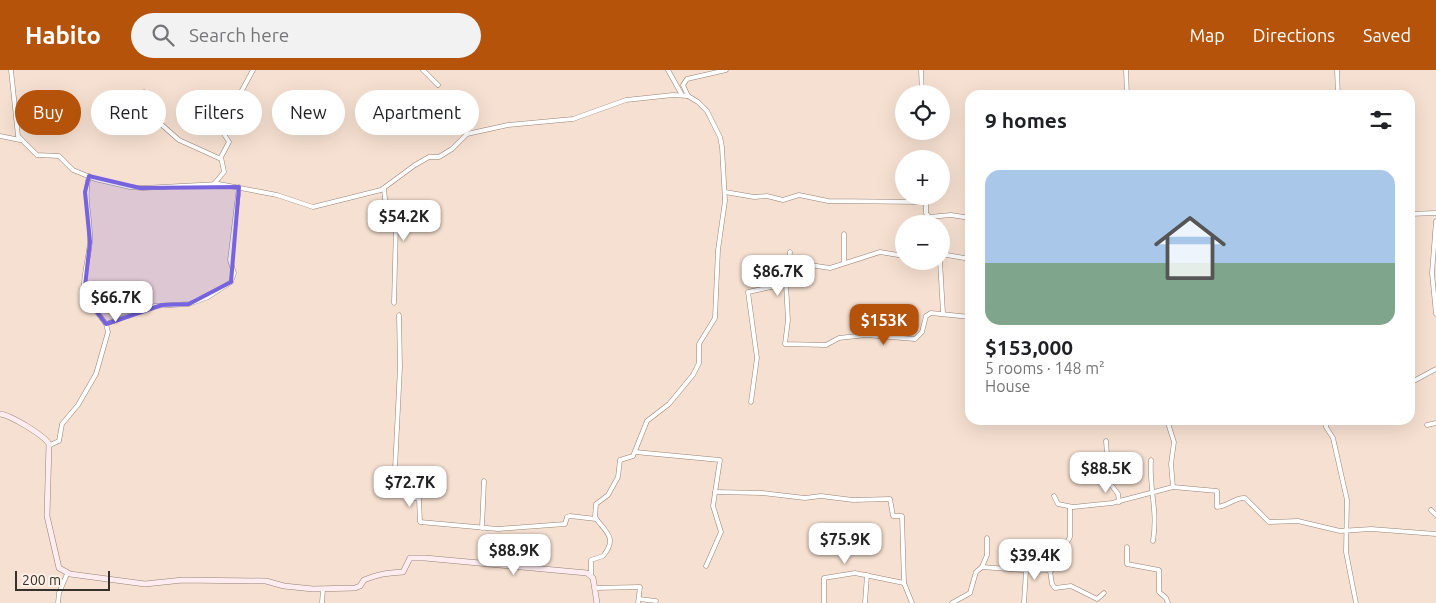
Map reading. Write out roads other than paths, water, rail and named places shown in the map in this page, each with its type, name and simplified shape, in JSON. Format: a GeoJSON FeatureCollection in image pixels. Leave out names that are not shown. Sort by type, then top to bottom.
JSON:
{"type":"FeatureCollection","features":[{"type":"Feature","properties":{"kind":"street"},"geometry":{"type":"LineString","coordinates":[[11,70],[20,140]]}},
{"type":"Feature","properties":{"kind":"street"},"geometry":{"type":"LineString","coordinates":[[221,159],[229,142],[222,131],[211,122],[210,108],[214,101],[220,97],[240,94],[252,70]]}},
{"type":"Feature","properties":{"kind":"street"},"geometry":{"type":"LineString","coordinates":[[423,70],[438,85]]}},
{"type":"Feature","properties":{"kind":"street"},"geometry":{"type":"LineString","coordinates":[[668,70],[682,95]]}},
{"type":"Feature","properties":{"kind":"street"},"geometry":{"type":"LineString","coordinates":[[688,96],[683,85],[687,79],[726,70]]}},
{"type":"Feature","properties":{"kind":"street"},"geometry":{"type":"LineString","coordinates":[[921,70],[922,85]]}},
{"type":"Feature","properties":{"kind":"street"},"geometry":{"type":"LineString","coordinates":[[1126,70],[1127,90]]}},
{"type":"Feature","properties":{"kind":"street"},"geometry":{"type":"LineString","coordinates":[[1337,70],[1338,90]]}},
{"type":"Feature","properties":{"kind":"street"},"geometry":{"type":"LineString","coordinates":[[0,136],[20,140],[37,155],[59,156],[71,169],[89,176],[140,188],[214,184],[278,195],[313,207],[384,188],[414,165],[428,158],[439,157],[454,148],[465,135],[508,125],[573,118],[626,100],[688,96],[704,108],[720,137],[725,192],[713,324],[699,344],[699,363],[693,375],[669,404],[647,421],[632,457],[620,460],[618,477],[608,495],[596,504],[596,519]]}},
{"type":"Feature","properties":{"kind":"street"},"geometry":{"type":"LineString","coordinates":[[166,129],[178,140],[221,159],[224,172],[214,184]]}},
{"type":"Feature","properties":{"kind":"street"},"geometry":{"type":"LineString","coordinates":[[50,445],[59,442],[62,424],[78,405],[96,374],[108,332],[106,324],[84,295],[90,242],[90,220],[85,192],[89,176]]}},
{"type":"Feature","properties":{"kind":"street"},"geometry":{"type":"LineString","coordinates":[[106,324],[154,306],[189,304],[208,297],[231,282],[234,273],[230,260],[239,187]]}},
{"type":"Feature","properties":{"kind":"street"},"geometry":{"type":"LineString","coordinates":[[384,188],[384,199],[393,215],[396,226],[394,303]]}},
{"type":"Feature","properties":{"kind":"street"},"geometry":{"type":"LineString","coordinates":[[725,192],[754,197],[767,196],[783,200],[799,194],[828,201],[922,202],[926,204],[926,213],[929,216],[951,215],[965,217]]}},
{"type":"Feature","properties":{"kind":"street"},"geometry":{"type":"LineString","coordinates":[[1415,214],[1436,213]]}},
{"type":"Feature","properties":{"kind":"street"},"geometry":{"type":"LineString","coordinates":[[1436,221],[1432,273],[1436,314]]}},
{"type":"Feature","properties":{"kind":"street"},"geometry":{"type":"LineString","coordinates":[[844,234],[844,262]]}},
{"type":"Feature","properties":{"kind":"street"},"geometry":{"type":"LineString","coordinates":[[790,252],[786,284],[788,309],[785,344],[826,345],[839,338],[866,335],[915,339],[922,332],[926,316],[934,312],[965,315]]}},
{"type":"Feature","properties":{"kind":"street"},"geometry":{"type":"LineString","coordinates":[[790,262],[830,268],[880,252],[895,254]]}},
{"type":"Feature","properties":{"kind":"street"},"geometry":{"type":"LineString","coordinates":[[950,256],[965,258]]}},
{"type":"Feature","properties":{"kind":"street"},"geometry":{"type":"LineString","coordinates":[[941,270],[943,313]]}},
{"type":"Feature","properties":{"kind":"street"},"geometry":{"type":"LineString","coordinates":[[751,402],[757,358],[748,292],[786,284]]}},
{"type":"Feature","properties":{"kind":"street"},"geometry":{"type":"LineString","coordinates":[[398,315],[400,367],[394,489],[399,494],[419,499],[421,523],[482,528],[560,526],[565,524],[570,516],[596,519],[607,531],[610,541],[603,556],[591,560],[591,575],[597,603]]}},
{"type":"Feature","properties":{"kind":"street"},"geometry":{"type":"LineString","coordinates":[[1415,380],[1436,369]]}},
{"type":"Feature","properties":{"kind":"street"},"geometry":{"type":"LineString","coordinates":[[0,414],[11,417],[44,438],[50,445],[47,516],[59,568],[67,574],[96,580],[145,584],[178,580],[258,581],[284,586],[355,588],[360,586],[364,580],[375,578],[382,572],[403,572],[407,562],[412,558],[539,567],[591,575]]}},
{"type":"Feature","properties":{"kind":"street"},"geometry":{"type":"LineString","coordinates":[[1428,425],[1436,423]]}},
{"type":"Feature","properties":{"kind":"street"},"geometry":{"type":"LineString","coordinates":[[1169,425],[1174,442],[1171,464],[1173,487]]}},
{"type":"Feature","properties":{"kind":"street"},"geometry":{"type":"LineString","coordinates":[[1326,425],[1333,438],[1347,500],[1346,552],[1356,603]]}},
{"type":"Feature","properties":{"kind":"street"},"geometry":{"type":"LineString","coordinates":[[1106,441],[1109,482],[1118,494],[1119,502]]}},
{"type":"Feature","properties":{"kind":"street"},"geometry":{"type":"LineString","coordinates":[[635,452],[699,459],[718,458],[720,461],[713,509],[721,532],[706,566]]}},
{"type":"Feature","properties":{"kind":"street"},"geometry":{"type":"LineString","coordinates":[[1151,460],[1150,484],[1156,507],[1153,540]]}},
{"type":"Feature","properties":{"kind":"street"},"geometry":{"type":"LineString","coordinates":[[482,528],[484,481]]}},
{"type":"Feature","properties":{"kind":"street"},"geometry":{"type":"LineString","coordinates":[[1054,496],[1058,504],[1070,507],[1119,502],[1173,487],[1217,491],[1217,507],[1228,506],[1239,498],[1245,498],[1267,522],[1298,521],[1346,532],[1371,529],[1436,534]]}},
{"type":"Feature","properties":{"kind":"street"},"geometry":{"type":"LineString","coordinates":[[715,492],[800,498],[826,496],[853,500],[890,499],[893,516],[902,516],[904,583],[912,603]]}},
{"type":"Feature","properties":{"kind":"street"},"geometry":{"type":"LineString","coordinates":[[982,567],[1050,571],[1054,568],[1070,537],[1070,507]]}},
{"type":"Feature","properties":{"kind":"street"},"geometry":{"type":"LineString","coordinates":[[1431,510],[1436,516]]}},
{"type":"Feature","properties":{"kind":"street"},"geometry":{"type":"LineString","coordinates":[[952,603],[970,593],[976,572],[982,567],[986,559],[988,538]]}},
{"type":"Feature","properties":{"kind":"street"},"geometry":{"type":"LineString","coordinates":[[1127,547],[1127,564],[1159,570],[1159,592],[1166,598],[1168,603]]}},
{"type":"Feature","properties":{"kind":"street"},"geometry":{"type":"LineString","coordinates":[[1024,603],[1026,571]]}},
{"type":"Feature","properties":{"kind":"street"},"geometry":{"type":"LineString","coordinates":[[1050,571],[1052,584],[1056,588],[1071,586],[1097,599],[1104,593]]}},
{"type":"Feature","properties":{"kind":"street"},"geometry":{"type":"LineString","coordinates":[[824,603],[824,578],[855,573],[904,583]]}},
{"type":"Feature","properties":{"kind":"street"},"geometry":{"type":"LineString","coordinates":[[58,603],[59,593],[67,574]]}},
{"type":"Feature","properties":{"kind":"street"},"geometry":{"type":"LineString","coordinates":[[865,603],[867,575]]}},
{"type":"Feature","properties":{"kind":"street"},"geometry":{"type":"LineString","coordinates":[[595,588],[640,587],[639,601],[656,601]]}},
{"type":"Feature","properties":{"kind":"street"},"geometry":{"type":"LineString","coordinates":[[322,603],[323,588]]}}]}
